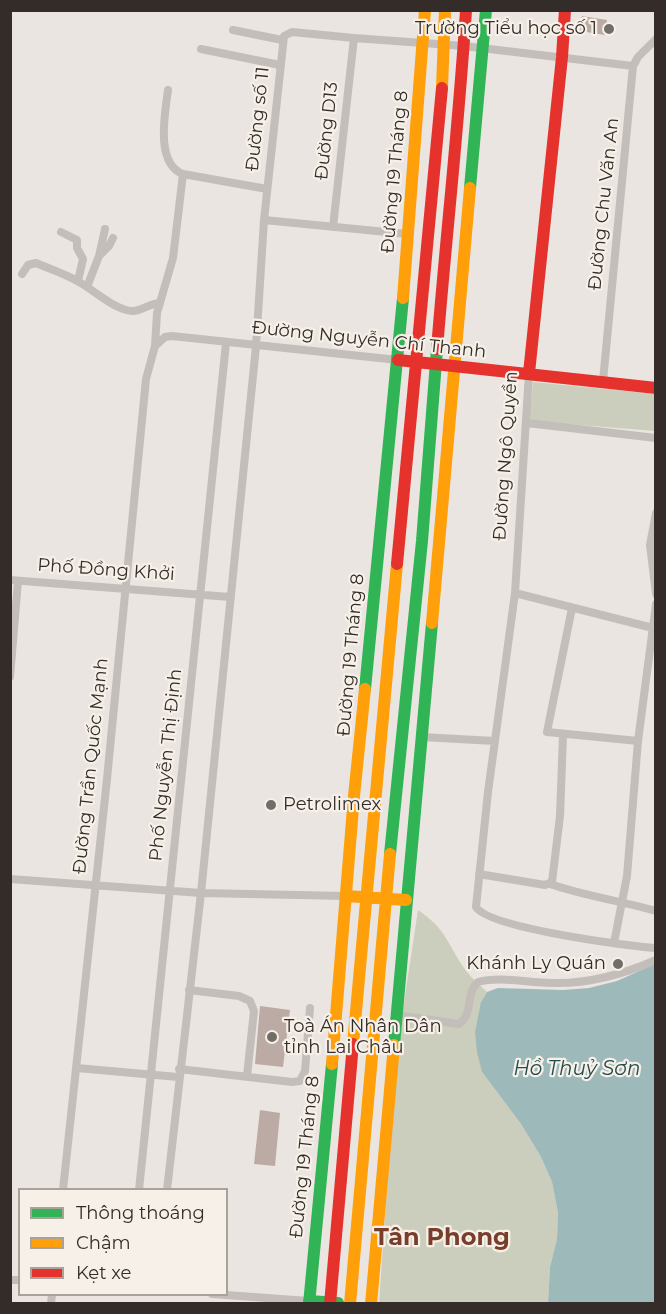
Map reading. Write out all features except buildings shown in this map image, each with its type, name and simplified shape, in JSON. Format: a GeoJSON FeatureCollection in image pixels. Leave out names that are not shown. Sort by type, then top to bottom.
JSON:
{"type":"FeatureCollection","features":[{"type":"Feature","properties":{"kind":"main road","name":"Đường 19 Tháng 8"},"geometry":{"type":"LineString","coordinates":[[309,1302],[398,360],[425,10]]}},
{"type":"Feature","properties":{"kind":"main road","name":"Đường 19 Tháng 8"},"geometry":{"type":"LineString","coordinates":[[334,1303],[366,897],[417,363],[445,10]]}},
{"type":"Feature","properties":{"kind":"main road"},"geometry":{"type":"LineString","coordinates":[[350,1304],[385,898],[422,541],[466,10]]}},
{"type":"Feature","properties":{"kind":"main road"},"geometry":{"type":"LineString","coordinates":[[370,1304],[486,10]]}},
{"type":"Feature","properties":{"kind":"main road","name":"Đường Ngô Quyền"},"geometry":{"type":"LineString","coordinates":[[529,373],[565,10]]}},
{"type":"Feature","properties":{"kind":"main road","name":"Đường Nguyễn Chí Thanh"},"geometry":{"type":"LineString","coordinates":[[398,360],[454,368],[529,373],[656,388]]}},
{"type":"Feature","properties":{"kind":"main road"},"geometry":{"type":"LineString","coordinates":[[346,896],[406,900]]}},
{"type":"Feature","properties":{"kind":"main road"},"geometry":{"type":"LineString","coordinates":[[309,1302],[334,1303]]}},
{"type":"Feature","properties":{"kind":"street"},"geometry":{"type":"LineString","coordinates":[[233,30],[282,40],[284,36],[292,32],[444,44],[633,66],[638,57],[656,39]]}},
{"type":"Feature","properties":{"kind":"street","name":"Đường D13"},"geometry":{"type":"LineString","coordinates":[[333,227],[354,38]]}},
{"type":"Feature","properties":{"kind":"street","name":"Đường số 11"},"geometry":{"type":"LineString","coordinates":[[256,346],[264,220],[282,40]]}},
{"type":"Feature","properties":{"kind":"street"},"geometry":{"type":"LineString","coordinates":[[201,49],[280,65]]}},
{"type":"Feature","properties":{"kind":"street","name":"Đường Chu Văn An"},"geometry":{"type":"LineString","coordinates":[[603,381],[633,66]]}},
{"type":"Feature","properties":{"kind":"street"},"geometry":{"type":"LineString","coordinates":[[168,90],[164,126],[166,150],[173,169],[183,174],[267,189]]}},
{"type":"Feature","properties":{"kind":"street","name":"Đường Trần Quốc Mạnh"},"geometry":{"type":"LineString","coordinates":[[63,1188],[146,379],[155,346],[155,321],[159,303],[173,258],[183,174]]}},
{"type":"Feature","properties":{"kind":"street"},"geometry":{"type":"LineString","coordinates":[[264,220],[407,234]]}},
{"type":"Feature","properties":{"kind":"street"},"geometry":{"type":"LineString","coordinates":[[87,287],[99,256],[105,229]]}},
{"type":"Feature","properties":{"kind":"street"},"geometry":{"type":"LineString","coordinates":[[61,232],[77,240],[77,248],[84,260],[78,281]]}},
{"type":"Feature","properties":{"kind":"street"},"geometry":{"type":"LineString","coordinates":[[99,256],[113,238]]}},
{"type":"Feature","properties":{"kind":"street"},"geometry":{"type":"LineString","coordinates":[[22,274],[28,265],[36,263],[78,281],[110,302],[130,311],[159,303]]}},
{"type":"Feature","properties":{"kind":"street","name":"Đường Nguyễn Chí Thanh"},"geometry":{"type":"LineString","coordinates":[[155,346],[165,337],[171,336],[398,360]]}},
{"type":"Feature","properties":{"kind":"street","name":"Phố Nguyễn Thị Định"},"geometry":{"type":"LineString","coordinates":[[139,1188],[226,343]]}},
{"type":"Feature","properties":{"kind":"street"},"geometry":{"type":"LineString","coordinates":[[167,1188],[201,893],[256,346]]}},
{"type":"Feature","properties":{"kind":"street","name":"Đường Ngô Quyền"},"geometry":{"type":"LineString","coordinates":[[529,373],[515,593],[475,902],[478,911],[488,916],[583,939],[614,943]]}},
{"type":"Feature","properties":{"kind":"street"},"geometry":{"type":"LineString","coordinates":[[527,423],[656,438]]}},
{"type":"Feature","properties":{"kind":"street"},"geometry":{"type":"LineString","coordinates":[[656,513],[651,545],[656,594]]}},
{"type":"Feature","properties":{"kind":"street"},"geometry":{"type":"LineString","coordinates":[[10,677],[14,580]]}},
{"type":"Feature","properties":{"kind":"street","name":"Phố Đồng Khởi"},"geometry":{"type":"LineString","coordinates":[[14,580],[230,597]]}},
{"type":"Feature","properties":{"kind":"street"},"geometry":{"type":"LineString","coordinates":[[515,593],[653,628]]}},
{"type":"Feature","properties":{"kind":"street"},"geometry":{"type":"LineString","coordinates":[[656,604],[638,741],[632,827],[623,901],[614,943],[656,948]]}},
{"type":"Feature","properties":{"kind":"street"},"geometry":{"type":"LineString","coordinates":[[572,608],[547,732],[638,741]]}},
{"type":"Feature","properties":{"kind":"street"},"geometry":{"type":"LineString","coordinates":[[550,884],[553,880],[558,850],[563,735]]}},
{"type":"Feature","properties":{"kind":"street"},"geometry":{"type":"LineString","coordinates":[[421,737],[495,741]]}},
{"type":"Feature","properties":{"kind":"street"},"geometry":{"type":"LineString","coordinates":[[479,874],[550,884],[577,893],[623,901],[656,912]]}},
{"type":"Feature","properties":{"kind":"street"},"geometry":{"type":"LineString","coordinates":[[10,879],[201,893],[346,896]]}},
{"type":"Feature","properties":{"kind":"street"},"geometry":{"type":"LineString","coordinates":[[396,1015],[459,1024],[467,1017],[473,986],[481,981],[567,983],[598,978],[656,960]]}},
{"type":"Feature","properties":{"kind":"street"},"geometry":{"type":"LineString","coordinates":[[189,990],[243,997],[250,1001],[254,1011],[247,1076]]}},
{"type":"Feature","properties":{"kind":"street"},"geometry":{"type":"LineString","coordinates":[[77,1068],[150,1075],[179,1073],[247,1076],[292,1082],[302,1079],[305,1071],[310,1008]]}},
{"type":"Feature","properties":{"kind":"street"},"geometry":{"type":"LineString","coordinates":[[228,1295],[309,1302]]}},
{"type":"Feature","properties":{"kind":"green space"},"geometry":{"type":"Polygon","coordinates":[[[533,382],[655,394],[655,431],[529,421],[533,382]]]}},
{"type":"Feature","properties":{"kind":"green space"},"geometry":{"type":"Polygon","coordinates":[[[418,910],[435,924],[466,971],[487,992],[481,1002],[482,1072],[521,1124],[541,1157],[552,1182],[558,1213],[557,1239],[550,1267],[548,1303],[379,1304],[396,1055],[418,910]]]}},
{"type":"Feature","properties":{"kind":"water","name":"Hồ Thuỷ Sơn"},"geometry":{"type":"Polygon","coordinates":[[[655,964],[655,1303],[548,1303],[550,1267],[557,1239],[558,1213],[552,1182],[541,1157],[521,1124],[482,1072],[475,1032],[481,1002],[487,992],[498,988],[563,990],[589,988],[617,981],[655,964]]]}},
{"type":"Feature","properties":{"kind":"traffic: fast"},"geometry":{"type":"LineString","coordinates":[[470,188],[486,10]]}},
{"type":"Feature","properties":{"kind":"traffic: fast"},"geometry":{"type":"LineString","coordinates":[[365,689],[403,298]]}},
{"type":"Feature","properties":{"kind":"traffic: fast"},"geometry":{"type":"LineString","coordinates":[[390,854],[422,541],[437,349]]}},
{"type":"Feature","properties":{"kind":"traffic: fast"},"geometry":{"type":"LineString","coordinates":[[394,1045],[432,623]]}},
{"type":"Feature","properties":{"kind":"traffic: fast"},"geometry":{"type":"LineString","coordinates":[[309,1304],[332,1064]]}},
{"type":"Feature","properties":{"kind":"traffic: fast"},"geometry":{"type":"LineString","coordinates":[[309,1301],[338,1303]]}},
{"type":"Feature","properties":{"kind":"traffic: slow"},"geometry":{"type":"LineString","coordinates":[[403,298],[425,10]]}},
{"type":"Feature","properties":{"kind":"traffic: slow"},"geometry":{"type":"LineString","coordinates":[[442,88],[445,10]]}},
{"type":"Feature","properties":{"kind":"traffic: slow"},"geometry":{"type":"LineString","coordinates":[[432,623],[470,188]]}},
{"type":"Feature","properties":{"kind":"traffic: slow"},"geometry":{"type":"LineString","coordinates":[[353,1044],[397,564]]}},
{"type":"Feature","properties":{"kind":"traffic: slow"},"geometry":{"type":"LineString","coordinates":[[332,1064],[365,689]]}},
{"type":"Feature","properties":{"kind":"traffic: slow"},"geometry":{"type":"LineString","coordinates":[[350,1304],[390,854]]}},
{"type":"Feature","properties":{"kind":"traffic: slow"},"geometry":{"type":"LineString","coordinates":[[346,896],[406,900]]}},
{"type":"Feature","properties":{"kind":"traffic: slow"},"geometry":{"type":"LineString","coordinates":[[371,1304],[394,1045]]}},
{"type":"Feature","properties":{"kind":"traffic: jam"},"geometry":{"type":"LineString","coordinates":[[437,349],[466,10]]}},
{"type":"Feature","properties":{"kind":"traffic: jam"},"geometry":{"type":"LineString","coordinates":[[529,373],[565,10]]}},
{"type":"Feature","properties":{"kind":"traffic: jam"},"geometry":{"type":"LineString","coordinates":[[397,564],[442,88]]}},
{"type":"Feature","properties":{"kind":"traffic: jam"},"geometry":{"type":"LineString","coordinates":[[398,360],[656,388]]}},
{"type":"Feature","properties":{"kind":"traffic: jam"},"geometry":{"type":"LineString","coordinates":[[330,1304],[353,1044]]}},
{"type":"Feature","properties":{"kind":"place","name":"Trường Tiểu học số 1"},"geometry":{"type":"Point","coordinates":[609,29]}},
{"type":"Feature","properties":{"kind":"place","name":"Petrolimex"},"geometry":{"type":"Point","coordinates":[271,805]}},
{"type":"Feature","properties":{"kind":"place","name":"Khánh Ly Quán"},"geometry":{"type":"Point","coordinates":[618,964]}},
{"type":"Feature","properties":{"kind":"place","name":"Toà Án Nhân Dân tỉnh Lai Châu"},"geometry":{"type":"Point","coordinates":[272,1037]}},
{"type":"Feature","properties":{"kind":"district","name":"Tân Phong"},"geometry":{"type":"Point","coordinates":[442,1238]}}]}
